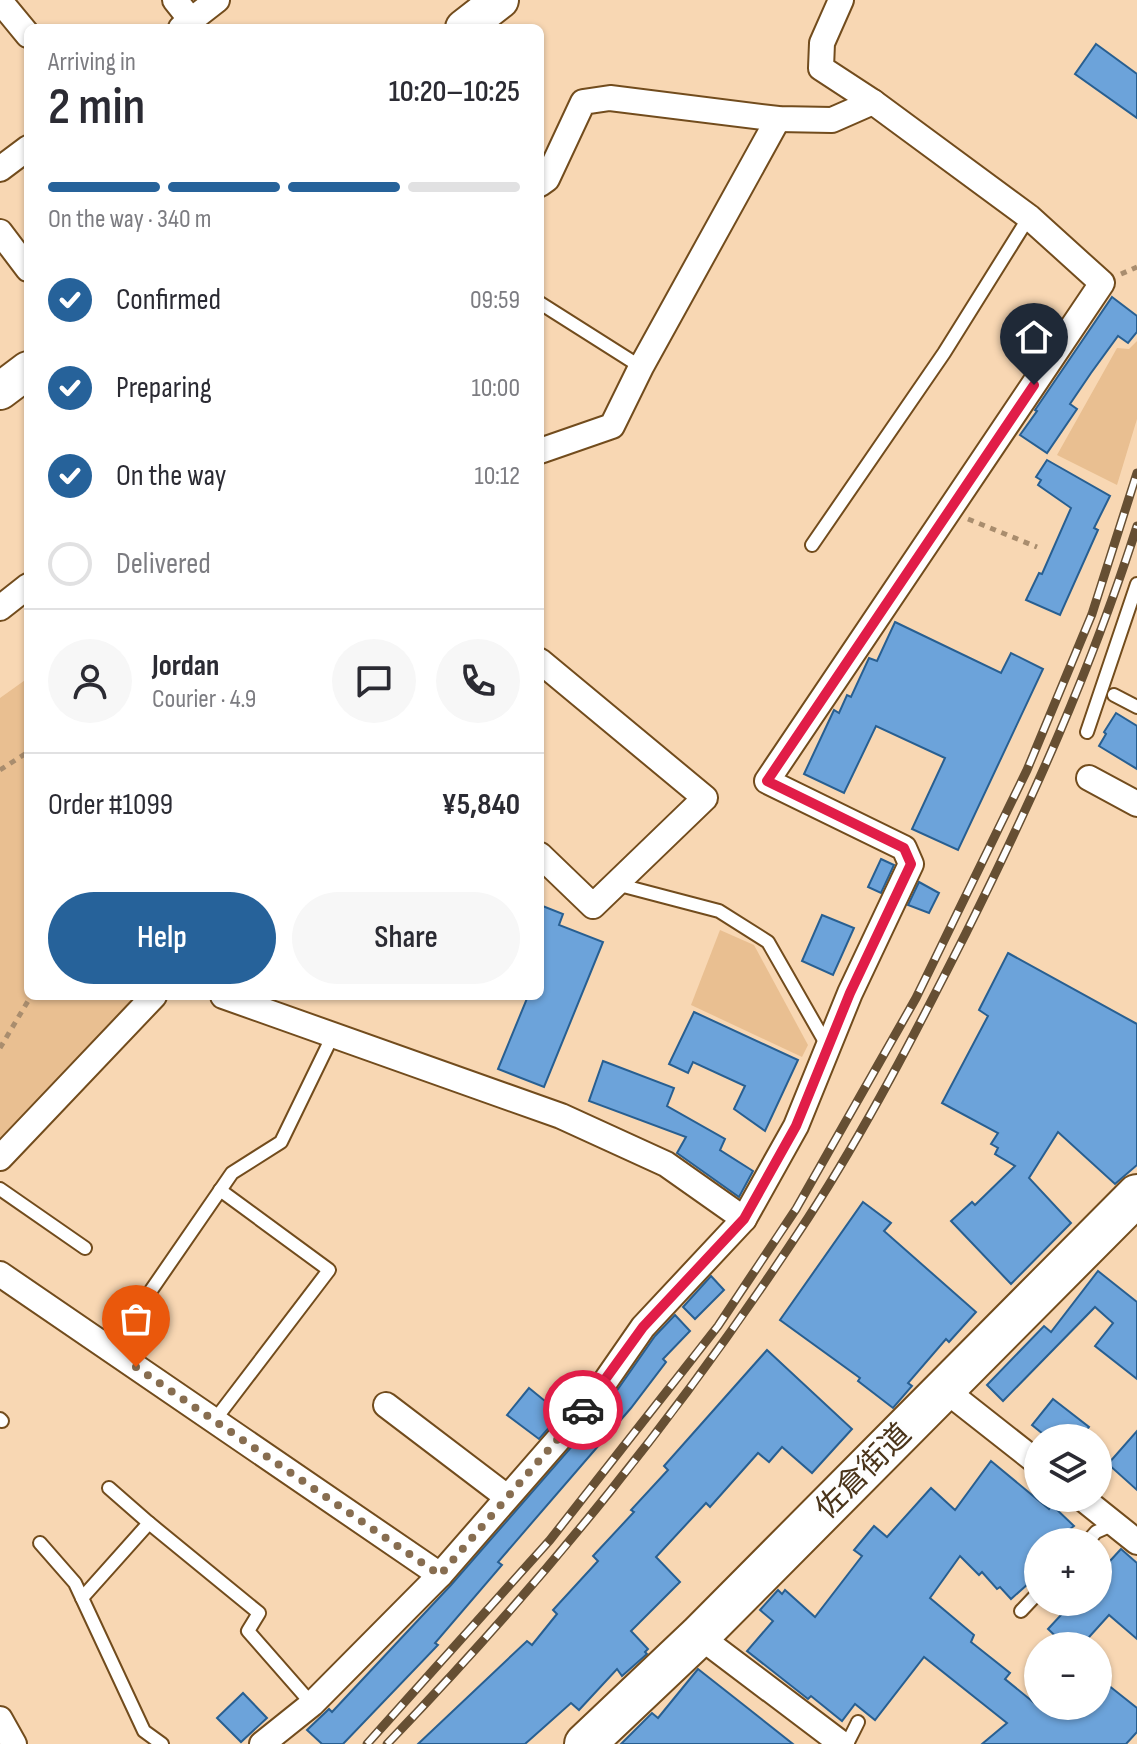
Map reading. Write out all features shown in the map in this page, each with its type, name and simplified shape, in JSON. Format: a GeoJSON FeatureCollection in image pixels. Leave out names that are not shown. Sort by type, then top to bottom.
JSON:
{"type":"FeatureCollection","features":[{"type":"Feature","properties":{"kind":"main road","name":"佐倉街道"},"geometry":{"type":"LineString","coordinates":[[585,1744],[699,1636],[1137,1195]]}},
{"type":"Feature","properties":{"kind":"street"},"geometry":{"type":"LineString","coordinates":[[175,0],[186,24],[217,0]]}},
{"type":"Feature","properties":{"kind":"street"},"geometry":{"type":"LineString","coordinates":[[469,24],[500,0]]}},
{"type":"Feature","properties":{"kind":"street"},"geometry":{"type":"LineString","coordinates":[[262,1744],[312,1704],[440,1575],[591,1402],[643,1327],[744,1219],[796,1126],[850,993],[911,864],[904,848],[767,781],[1102,283],[1029,217],[873,102],[821,68],[822,43],[841,0]]}},
{"type":"Feature","properties":{"kind":"street"},"geometry":{"type":"LineString","coordinates":[[0,1],[24,30]]}},
{"type":"Feature","properties":{"kind":"street"},"geometry":{"type":"LineString","coordinates":[[544,181],[583,102],[610,98],[778,119],[832,120],[873,102]]}},
{"type":"Feature","properties":{"kind":"street"},"geometry":{"type":"LineString","coordinates":[[544,450],[612,426],[641,367],[778,119]]}},
{"type":"Feature","properties":{"kind":"street"},"geometry":{"type":"LineString","coordinates":[[0,169],[24,151]]}},
{"type":"Feature","properties":{"kind":"street"},"geometry":{"type":"LineString","coordinates":[[0,232],[24,264]]}},
{"type":"Feature","properties":{"kind":"street"},"geometry":{"type":"LineString","coordinates":[[0,391],[24,373]]}},
{"type":"Feature","properties":{"kind":"street"},"geometry":{"type":"LineString","coordinates":[[0,608],[24,589]]}},
{"type":"Feature","properties":{"kind":"street"},"geometry":{"type":"LineString","coordinates":[[544,664],[705,798],[593,906],[544,859]]}},
{"type":"Feature","properties":{"kind":"street"},"geometry":{"type":"LineString","coordinates":[[1089,778],[1137,804]]}},
{"type":"Feature","properties":{"kind":"street"},"geometry":{"type":"LineString","coordinates":[[0,1158],[150,1000]]}},
{"type":"Feature","properties":{"kind":"street"},"geometry":{"type":"LineString","coordinates":[[234,1000],[561,1116],[666,1164],[744,1219]]}},
{"type":"Feature","properties":{"kind":"street"},"geometry":{"type":"LineString","coordinates":[[0,1274],[440,1575]]}},
{"type":"Feature","properties":{"kind":"street"},"geometry":{"type":"LineString","coordinates":[[944,1389],[1024,1452]]}},
{"type":"Feature","properties":{"kind":"street"},"geometry":{"type":"LineString","coordinates":[[386,1405],[507,1497]]}},
{"type":"Feature","properties":{"kind":"street"},"geometry":{"type":"LineString","coordinates":[[1099,1512],[1137,1542]]}},
{"type":"Feature","properties":{"kind":"street"},"geometry":{"type":"LineString","coordinates":[[699,1636],[844,1744]]}},
{"type":"Feature","properties":{"kind":"street"},"geometry":{"type":"LineString","coordinates":[[0,1719],[14,1744]]}},
{"type":"Feature","properties":{"kind":"lane"},"geometry":{"type":"LineString","coordinates":[[812,545],[944,353],[1029,217]]}},
{"type":"Feature","properties":{"kind":"lane"},"geometry":{"type":"LineString","coordinates":[[544,306],[641,367]]}},
{"type":"Feature","properties":{"kind":"lane"},"geometry":{"type":"LineString","coordinates":[[1087,732],[1137,584]]}},
{"type":"Feature","properties":{"kind":"lane"},"geometry":{"type":"LineString","coordinates":[[1114,695],[1137,707]]}},
{"type":"Feature","properties":{"kind":"lane"},"geometry":{"type":"LineString","coordinates":[[616,884],[719,911],[768,942],[828,1047]]}},
{"type":"Feature","properties":{"kind":"lane"},"geometry":{"type":"LineString","coordinates":[[110,1350],[232,1173],[281,1142],[333,1035]]}},
{"type":"Feature","properties":{"kind":"lane"},"geometry":{"type":"LineString","coordinates":[[0,1189],[85,1248]]}},
{"type":"Feature","properties":{"kind":"lane"},"geometry":{"type":"LineString","coordinates":[[214,1421],[329,1270],[220,1190]]}},
{"type":"Feature","properties":{"kind":"lane"},"geometry":{"type":"LineString","coordinates":[[109,1488],[259,1613],[248,1631],[312,1704]]}},
{"type":"Feature","properties":{"kind":"lane"},"geometry":{"type":"LineString","coordinates":[[82,1598],[149,1523]]}},
{"type":"Feature","properties":{"kind":"lane"},"geometry":{"type":"LineString","coordinates":[[1105,1528],[1114,1524]]}},
{"type":"Feature","properties":{"kind":"lane"},"geometry":{"type":"LineString","coordinates":[[40,1543],[75,1583],[144,1731],[162,1744]]}},
{"type":"Feature","properties":{"kind":"lane"},"geometry":{"type":"LineString","coordinates":[[1021,1611],[1024,1608]]}},
{"type":"Feature","properties":{"kind":"lane"},"geometry":{"type":"LineString","coordinates":[[844,1744],[858,1722]]}},
{"type":"Feature","properties":{"kind":"path"},"geometry":{"type":"LineString","coordinates":[[948,512],[1037,547]]}},
{"type":"Feature","properties":{"kind":"path"},"geometry":{"type":"LineString","coordinates":[[0,770],[24,755]]}},
{"type":"Feature","properties":{"kind":"path"},"geometry":{"type":"LineString","coordinates":[[0,1048],[29,1000]]}},
{"type":"Feature","properties":{"kind":"shaded area"},"geometry":{"type":"Polygon","coordinates":[[[1137,341],[1137,419],[1117,485],[1057,455],[1117,348],[1129,349],[1137,341]]]}},
{"type":"Feature","properties":{"kind":"shaded area"},"geometry":{"type":"Polygon","coordinates":[[[24,681],[24,1000],[150,1000],[0,1158],[0,698],[24,681]]]}},
{"type":"Feature","properties":{"kind":"shaded area"},"geometry":{"type":"Polygon","coordinates":[[[720,930],[754,945],[808,1045],[802,1057],[691,1005],[720,930]]]}},
{"type":"Feature","properties":{"kind":"building"},"geometry":{"type":"Polygon","coordinates":[[[1096,44],[1137,74],[1137,118],[1075,74],[1096,44]]]}},
{"type":"Feature","properties":{"kind":"building"},"geometry":{"type":"Polygon","coordinates":[[[1112,297],[1137,316],[1137,332],[1128,343],[1118,336],[1070,404],[1077,409],[1047,453],[1020,435],[1112,297]]]}},
{"type":"Feature","properties":{"kind":"building"},"geometry":{"type":"Polygon","coordinates":[[[1047,460],[1110,496],[1060,615],[1026,600],[1039,573],[1042,574],[1071,508],[1038,485],[1041,480],[1036,477],[1047,460]]]}},
{"type":"Feature","properties":{"kind":"building"},"geometry":{"type":"Polygon","coordinates":[[[895,622],[1001,673],[1011,653],[1043,669],[958,850],[912,829],[945,758],[876,726],[844,793],[804,774],[834,710],[839,713],[847,695],[851,697],[869,658],[877,661],[895,622]]]}},
{"type":"Feature","properties":{"kind":"building"},"geometry":{"type":"Polygon","coordinates":[[[1116,713],[1137,726],[1137,769],[1099,746],[1116,713]]]}},
{"type":"Feature","properties":{"kind":"building"},"geometry":{"type":"Polygon","coordinates":[[[881,859],[894,865],[881,893],[868,887],[881,859]]]}},
{"type":"Feature","properties":{"kind":"building"},"geometry":{"type":"Polygon","coordinates":[[[919,882],[939,893],[929,913],[908,905],[919,882]]]}},
{"type":"Feature","properties":{"kind":"building"},"geometry":{"type":"Polygon","coordinates":[[[544,907],[563,914],[559,925],[603,942],[544,1087],[498,1069],[526,1000],[544,1000],[544,907]]]}},
{"type":"Feature","properties":{"kind":"building"},"geometry":{"type":"Polygon","coordinates":[[[822,915],[854,928],[833,975],[802,961],[822,915]]]}},
{"type":"Feature","properties":{"kind":"building"},"geometry":{"type":"Polygon","coordinates":[[[1008,953],[1137,1024],[1137,1165],[1115,1184],[1058,1132],[1029,1178],[1071,1223],[1011,1284],[951,1221],[972,1202],[975,1205],[1015,1166],[995,1154],[998,1148],[991,1144],[998,1133],[942,1103],[988,1016],[979,1010],[1008,953]]]}},
{"type":"Feature","properties":{"kind":"building"},"geometry":{"type":"Polygon","coordinates":[[[694,1012],[798,1060],[765,1131],[734,1109],[745,1086],[693,1062],[688,1073],[669,1064],[694,1012]]]}},
{"type":"Feature","properties":{"kind":"building"},"geometry":{"type":"Polygon","coordinates":[[[603,1061],[674,1088],[667,1106],[725,1139],[720,1150],[753,1171],[739,1197],[677,1153],[686,1137],[589,1101],[603,1061]]]}},
{"type":"Feature","properties":{"kind":"building"},"geometry":{"type":"Polygon","coordinates":[[[863,1202],[891,1223],[884,1231],[976,1312],[949,1342],[946,1339],[908,1383],[912,1386],[893,1408],[858,1381],[860,1378],[780,1320],[863,1202]]]}},
{"type":"Feature","properties":{"kind":"building"},"geometry":{"type":"Polygon","coordinates":[[[1098,1271],[1137,1302],[1137,1379],[1095,1346],[1113,1323],[1095,1307],[1003,1401],[987,1385],[1044,1326],[1051,1332],[1098,1271]]]}},
{"type":"Feature","properties":{"kind":"building"},"geometry":{"type":"Polygon","coordinates":[[[711,1276],[724,1290],[695,1319],[683,1307],[711,1276]]]}},
{"type":"Feature","properties":{"kind":"building"},"geometry":{"type":"Polygon","coordinates":[[[675,1315],[690,1331],[663,1359],[666,1362],[631,1408],[498,1562],[502,1565],[435,1643],[438,1645],[343,1744],[322,1744],[307,1730],[329,1709],[332,1712],[451,1585],[602,1412],[655,1336],[675,1315]]]}},
{"type":"Feature","properties":{"kind":"building"},"geometry":{"type":"Polygon","coordinates":[[[767,1350],[852,1429],[812,1473],[782,1447],[769,1462],[758,1453],[710,1507],[706,1503],[656,1557],[680,1582],[631,1631],[648,1649],[647,1654],[622,1676],[617,1669],[579,1710],[571,1703],[525,1744],[418,1744],[527,1641],[532,1645],[557,1614],[553,1610],[598,1561],[593,1556],[668,1470],[664,1466],[767,1350]]]}},
{"type":"Feature","properties":{"kind":"building"},"geometry":{"type":"Polygon","coordinates":[[[529,1388],[561,1414],[539,1439],[507,1415],[529,1388]]]}},
{"type":"Feature","properties":{"kind":"building"},"geometry":{"type":"Polygon","coordinates":[[[1053,1399],[1085,1424],[1033,1424],[1053,1399]]]}},
{"type":"Feature","properties":{"kind":"building"},"geometry":{"type":"Polygon","coordinates":[[[1137,1431],[1137,1490],[1112,1468],[1112,1459],[1137,1431]]]}},
{"type":"Feature","properties":{"kind":"building"},"geometry":{"type":"Polygon","coordinates":[[[991,1461],[1024,1488],[1024,1512],[1059,1512],[1074,1526],[1024,1528],[1024,1587],[1011,1599],[960,1556],[930,1598],[974,1635],[971,1642],[1010,1673],[1005,1679],[1024,1695],[1024,1720],[1112,1720],[1112,1688],[1137,1708],[1137,1732],[1126,1744],[982,1744],[1007,1723],[924,1657],[875,1720],[855,1704],[842,1721],[811,1696],[808,1699],[747,1651],[773,1621],[760,1610],[778,1590],[782,1594],[785,1590],[815,1617],[862,1556],[854,1550],[874,1526],[887,1537],[931,1488],[955,1510],[991,1461]]]}},
{"type":"Feature","properties":{"kind":"building"},"geometry":{"type":"Polygon","coordinates":[[[1121,1549],[1137,1563],[1137,1639],[1110,1616],[1112,1559],[1121,1549]]]}},
{"type":"Feature","properties":{"kind":"building"},"geometry":{"type":"Polygon","coordinates":[[[1060,1616],[1108,1616],[1094,1632],[1051,1632],[1048,1629],[1060,1616]]]}},
{"type":"Feature","properties":{"kind":"building"},"geometry":{"type":"Polygon","coordinates":[[[698,1669],[793,1744],[621,1744],[652,1713],[658,1718],[698,1669]]]}},
{"type":"Feature","properties":{"kind":"building"},"geometry":{"type":"Polygon","coordinates":[[[243,1693],[267,1718],[241,1742],[217,1718],[243,1693]]]}},
{"type":"Feature","properties":{"kind":"railway"},"geometry":{"type":"LineString","coordinates":[[367,1744],[550,1540],[718,1326],[796,1209],[916,998],[1027,770],[1092,614],[1137,473]]}},
{"type":"Feature","properties":{"kind":"railway"},"geometry":{"type":"LineString","coordinates":[[387,1744],[502,1619],[610,1491],[712,1358],[830,1184],[910,1042],[1014,834],[1081,682],[1137,526]]}},
{"type":"Feature","properties":{"kind":"way so far"},"geometry":{"type":"LineString","coordinates":[[136,1367],[440,1575],[583,1410]]}},
{"type":"Feature","properties":{"kind":"route"},"geometry":{"type":"LineString","coordinates":[[583,1410],[643,1327],[744,1219],[796,1126],[850,993],[911,864],[904,848],[767,781],[1034,385]]}}]}
